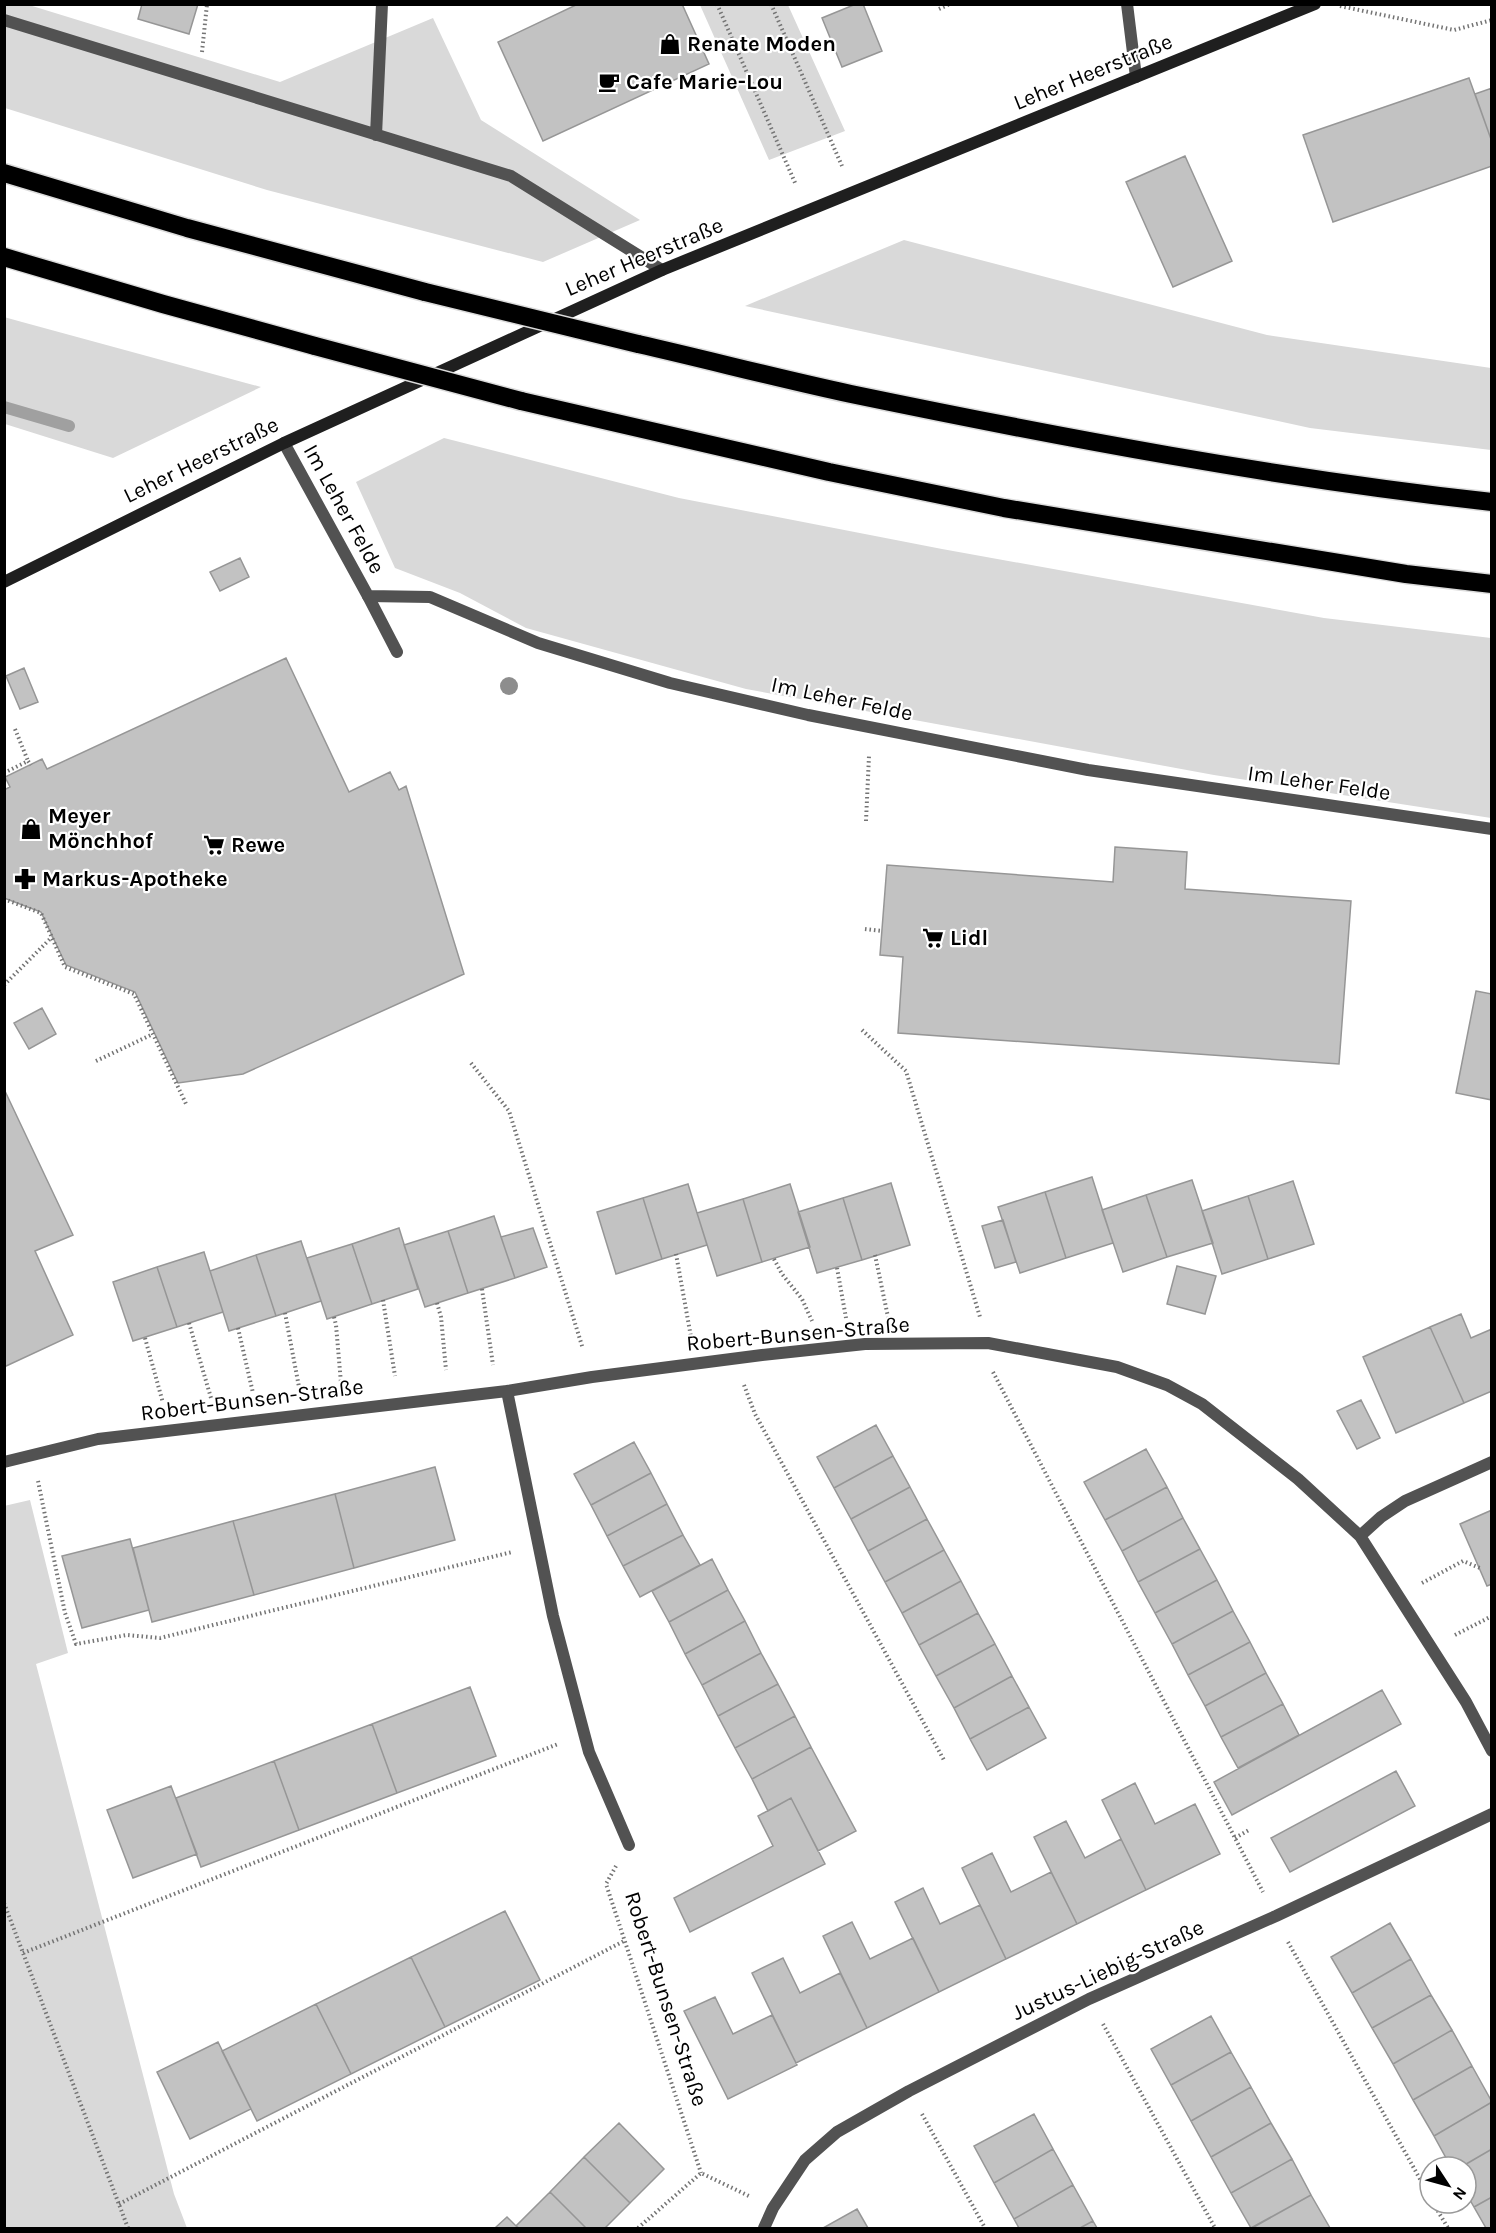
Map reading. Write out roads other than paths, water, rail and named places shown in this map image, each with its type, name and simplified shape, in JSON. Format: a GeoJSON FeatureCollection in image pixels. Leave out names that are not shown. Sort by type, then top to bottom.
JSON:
{"type":"FeatureCollection","features":[{"type":"Feature","properties":{"kind":"highway"},"geometry":{"type":"LineString","coordinates":[[4,173],[187,228],[424,292],[849,393],[1135,449],[1414,494],[1491,502]]}},
{"type":"Feature","properties":{"kind":"highway"},"geometry":{"type":"LineString","coordinates":[[4,257],[163,304],[520,400],[829,472],[1004,508],[1406,574],[1491,584]]}},
{"type":"Feature","properties":{"kind":"main road","name":"Leher Heerstraße"},"geometry":{"type":"LineString","coordinates":[[4,582],[284,443],[662,270],[1315,4]]}},
{"type":"Feature","properties":{"kind":"street"},"geometry":{"type":"LineString","coordinates":[[376,135],[382,4]]}},
{"type":"Feature","properties":{"kind":"street"},"geometry":{"type":"LineString","coordinates":[[1127,4],[1136,77]]}},
{"type":"Feature","properties":{"kind":"street"},"geometry":{"type":"LineString","coordinates":[[4,20],[511,176],[662,270]]}},
{"type":"Feature","properties":{"kind":"street","name":"Im Leher Felde"},"geometry":{"type":"LineString","coordinates":[[284,443],[368,596],[430,597],[538,643],[670,683],[808,715],[1088,770],[1491,829]]}},
{"type":"Feature","properties":{"kind":"street"},"geometry":{"type":"LineString","coordinates":[[368,596],[397,652]]}},
{"type":"Feature","properties":{"kind":"street","name":"Robert-Bunsen-Straße"},"geometry":{"type":"LineString","coordinates":[[4,1462],[98,1438],[502,1392],[592,1377],[850,1346],[982,1342],[1117,1367],[1167,1385],[1202,1404],[1250,1440],[1326,1503],[1360,1536],[1466,1702],[1491,1751]]}},
{"type":"Feature","properties":{"kind":"street"},"geometry":{"type":"LineString","coordinates":[[502,1392],[539,1545],[553,1616],[584,1735],[589,1752],[629,1845]]}},
{"type":"Feature","properties":{"kind":"street"},"geometry":{"type":"LineString","coordinates":[[1360,1536],[1381,1517],[1405,1501],[1491,1462]]}},
{"type":"Feature","properties":{"kind":"street","name":"Justus-Liebig-Straße"},"geometry":{"type":"LineString","coordinates":[[764,2229],[773,2208],[805,2160],[837,2132],[909,2091],[1089,1999],[1276,1916],[1491,1814]]}},
{"type":"Feature","properties":{"kind":"waterway"},"geometry":{"type":"LineString","coordinates":[[4,407],[69,426]]}},
{"type":"Feature","properties":{"kind":"place","name":"Renate Moden"},"geometry":{"type":"Point","coordinates":[670,44]}},
{"type":"Feature","properties":{"kind":"place","name":"Cafe Marie-Lou"},"geometry":{"type":"Point","coordinates":[609,82]}},
{"type":"Feature","properties":{"kind":"place","name":"Meyer Mönchhof"},"geometry":{"type":"Point","coordinates":[31,829]}},
{"type":"Feature","properties":{"kind":"place","name":"Rewe"},"geometry":{"type":"Point","coordinates":[214,845]}},
{"type":"Feature","properties":{"kind":"place","name":"Markus-Apotheke"},"geometry":{"type":"Point","coordinates":[25,879]}},
{"type":"Feature","properties":{"kind":"place","name":"Lidl"},"geometry":{"type":"Point","coordinates":[933,938]}}]}
